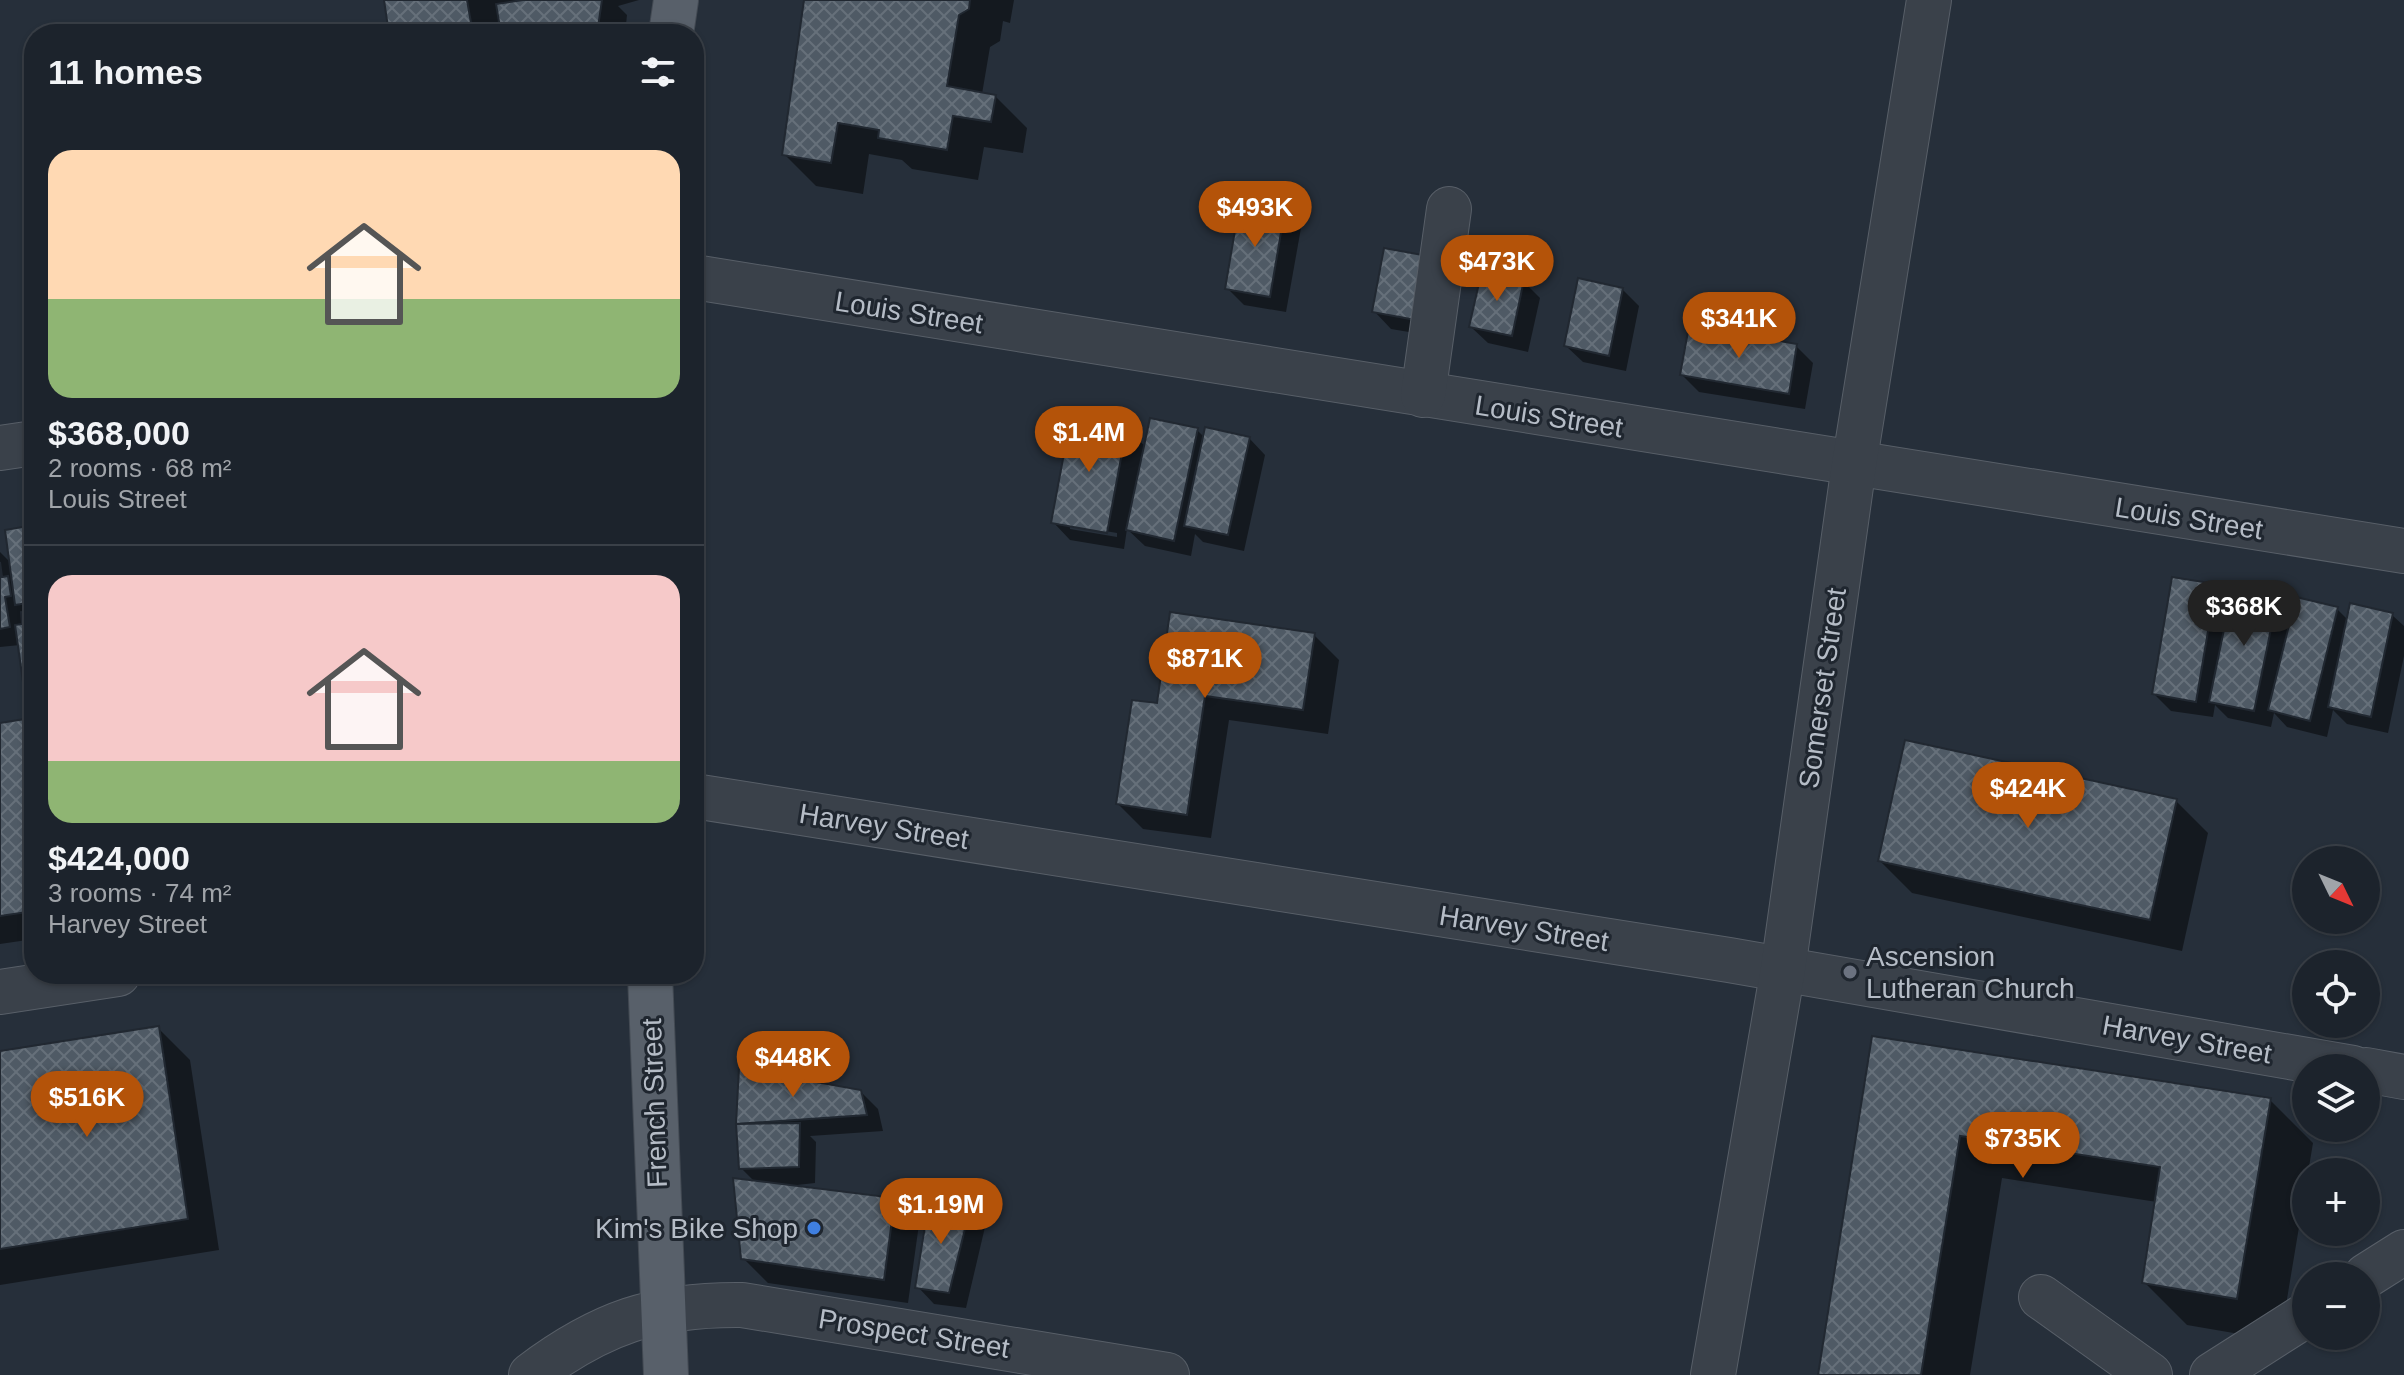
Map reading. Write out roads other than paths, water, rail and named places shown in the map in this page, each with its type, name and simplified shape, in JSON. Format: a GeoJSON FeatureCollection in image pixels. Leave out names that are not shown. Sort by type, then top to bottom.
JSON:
{"type":"FeatureCollection","features":[{"type":"Feature","properties":{"kind":"main road"},"geometry":{"type":"LineString","coordinates":[[672,24],[676,0]]}},
{"type":"Feature","properties":{"kind":"main road","name":"French Street"},"geometry":{"type":"LineString","coordinates":[[650,984],[661,1312],[666,1375]]}},
{"type":"Feature","properties":{"kind":"street","name":"Somerset Street"},"geometry":{"type":"LineString","coordinates":[[1713,1375],[1783,969],[1854,465],[1929,0]]}},
{"type":"Feature","properties":{"kind":"street"},"geometry":{"type":"LineString","coordinates":[[1423,395],[1449,209]]}},
{"type":"Feature","properties":{"kind":"street","name":"Louis Street"},"geometry":{"type":"LineString","coordinates":[[704,279],[2404,551]]}},
{"type":"Feature","properties":{"kind":"street"},"geometry":{"type":"LineString","coordinates":[[0,448],[24,444]]}},
{"type":"Feature","properties":{"kind":"street","name":"Harvey Street"},"geometry":{"type":"LineString","coordinates":[[704,798],[1783,969],[2292,1057]]}},
{"type":"Feature","properties":{"kind":"street"},"geometry":{"type":"LineString","coordinates":[[0,992],[52,984]]}},
{"type":"Feature","properties":{"kind":"street"},"geometry":{"type":"LineString","coordinates":[[2380,1073],[2404,1077]]}},
{"type":"Feature","properties":{"kind":"street"},"geometry":{"type":"LineString","coordinates":[[2380,1267],[2404,1252]]}},
{"type":"Feature","properties":{"kind":"street"},"geometry":{"type":"LineString","coordinates":[[2041,1297],[2150,1375]]}},
{"type":"Feature","properties":{"kind":"street","name":"Prospect Street"},"geometry":{"type":"LineString","coordinates":[[531,1375],[578,1341],[621,1320],[699,1304],[742,1305],[1167,1375]]}},
{"type":"Feature","properties":{"kind":"street"},"geometry":{"type":"LineString","coordinates":[[2212,1375],[2292,1324]]}},
{"type":"Feature","properties":{"kind":"place","name":"Ascension Lutheran Church"},"geometry":{"type":"Point","coordinates":[1850,972]}},
{"type":"Feature","properties":{"kind":"place","name":"Kim's Bike Shop"},"geometry":{"type":"Point","coordinates":[814,1228]}}]}
